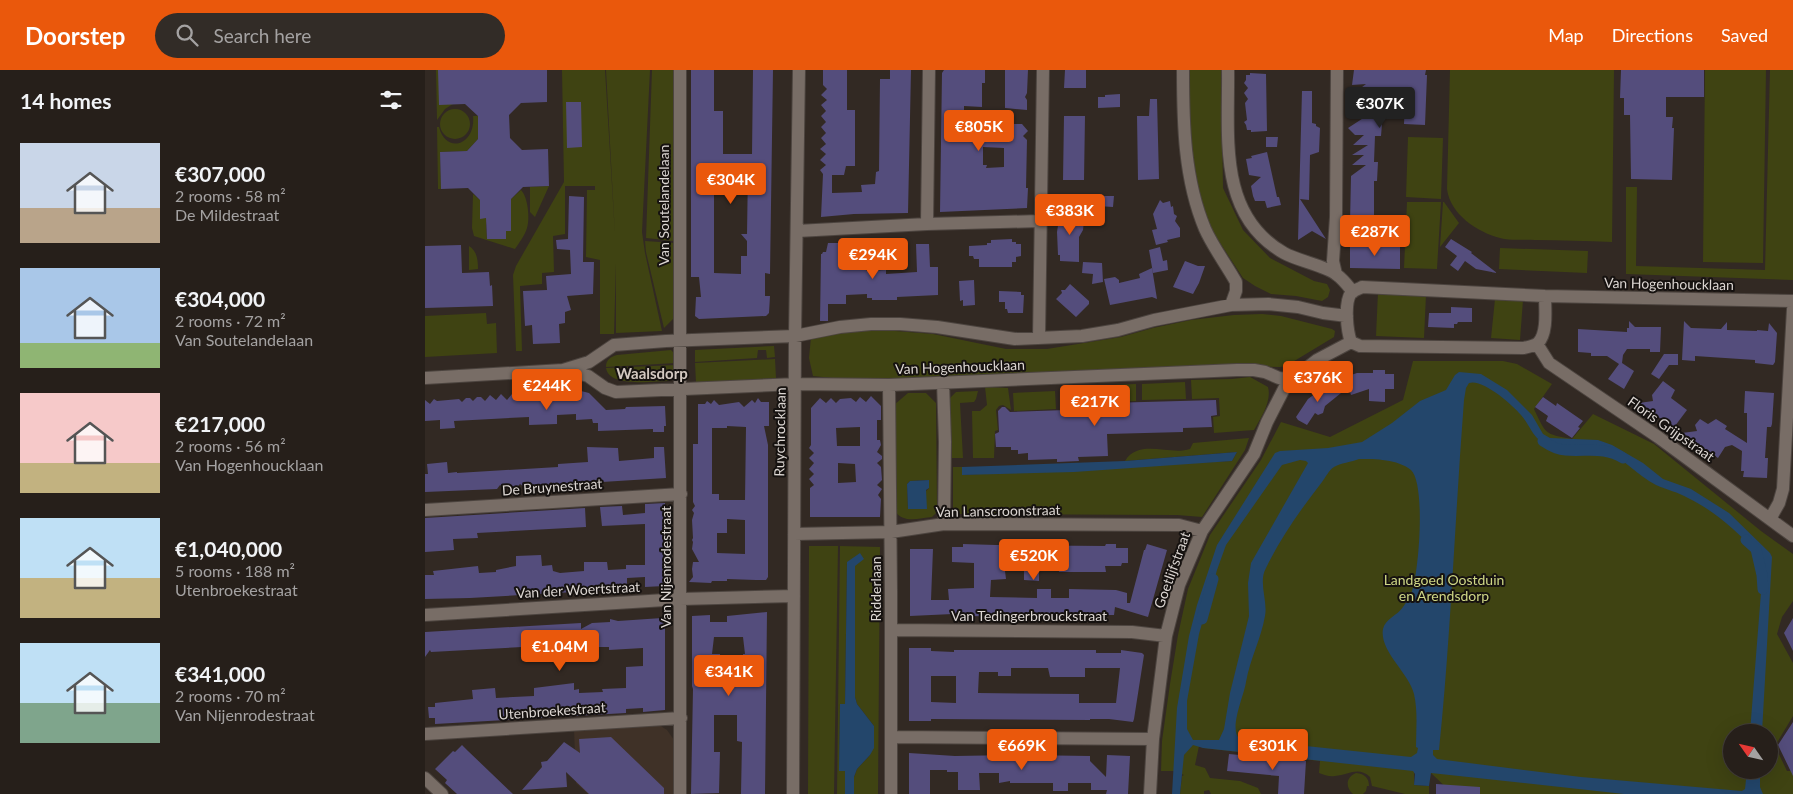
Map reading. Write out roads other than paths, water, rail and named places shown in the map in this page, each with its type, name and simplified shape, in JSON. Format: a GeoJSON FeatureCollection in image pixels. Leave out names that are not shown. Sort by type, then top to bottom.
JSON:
{"type":"FeatureCollection","features":[{"type":"Feature","properties":{"kind":"street","name":"Van Soutelandelaan"},"geometry":{"type":"LineString","coordinates":[[680,70],[680,340]]}},
{"type":"Feature","properties":{"kind":"street","name":"Ruychrocklaan"},"geometry":{"type":"LineString","coordinates":[[793,794],[795,336],[799,70]]}},
{"type":"Feature","properties":{"kind":"street"},"geometry":{"type":"LineString","coordinates":[[927,224],[929,70]]}},
{"type":"Feature","properties":{"kind":"street"},"geometry":{"type":"LineString","coordinates":[[1039,338],[1043,70]]}},
{"type":"Feature","properties":{"kind":"street"},"geometry":{"type":"LineString","coordinates":[[1183,70],[1184,135],[1192,186],[1206,230],[1236,282],[1236,291],[1231,305]]}},
{"type":"Feature","properties":{"kind":"street"},"geometry":{"type":"LineString","coordinates":[[1228,70],[1230,175],[1239,203],[1253,228],[1269,244],[1285,254],[1336,274],[1353,292],[1348,304],[1347,316],[1347,330],[1351,342],[1360,346],[1523,348],[1537,344],[1544,329],[1545,296]]}},
{"type":"Feature","properties":{"kind":"street"},"geometry":{"type":"LineString","coordinates":[[1336,274],[1333,261],[1336,217],[1337,70]]}},
{"type":"Feature","properties":{"kind":"street"},"geometry":{"type":"LineString","coordinates":[[797,231],[927,224],[1040,221]]}},
{"type":"Feature","properties":{"kind":"street","name":"Van Hogenhoucklaan"},"geometry":{"type":"LineString","coordinates":[[1353,292],[1362,287],[1372,287],[1545,296],[1793,301]]}},
{"type":"Feature","properties":{"kind":"street","name":"Van Hogenhoucklaan"},"geometry":{"type":"LineString","coordinates":[[425,378],[563,370],[589,362],[614,345],[680,340],[795,336],[841,327],[871,324],[937,327],[1015,339],[1082,336],[1231,305],[1268,304],[1347,316]]}},
{"type":"Feature","properties":{"kind":"street"},"geometry":{"type":"LineString","coordinates":[[1770,519],[1779,503],[1783,489],[1790,426],[1793,309]]}},
{"type":"Feature","properties":{"kind":"street","name":"Van Nijenrodestraat"},"geometry":{"type":"LineString","coordinates":[[680,340],[680,794]]}},
{"type":"Feature","properties":{"kind":"street"},"geometry":{"type":"LineString","coordinates":[[1289,379],[1295,377],[1317,360],[1351,342]]}},
{"type":"Feature","properties":{"kind":"street","name":"Floris Grijpstraat"},"geometry":{"type":"LineString","coordinates":[[1537,344],[1549,363],[1658,436],[1793,536]]}},
{"type":"Feature","properties":{"kind":"street","name":"Van Hogenhoucklaan"},"geometry":{"type":"LineString","coordinates":[[563,370],[588,376],[605,388],[616,392],[795,384],[889,385],[1246,370],[1265,372],[1279,378],[1289,379]]}},
{"type":"Feature","properties":{"kind":"street","name":"Goetlijfstraat"},"geometry":{"type":"LineString","coordinates":[[1150,794],[1153,739],[1165,636],[1179,585],[1202,531],[1254,454],[1267,422],[1289,379]]}},
{"type":"Feature","properties":{"kind":"street"},"geometry":{"type":"LineString","coordinates":[[943,382],[945,442],[944,524]]}},
{"type":"Feature","properties":{"kind":"street","name":"Ridderlaan"},"geometry":{"type":"LineString","coordinates":[[889,385],[891,794]]}},
{"type":"Feature","properties":{"kind":"street","name":"De Bruynestraat"},"geometry":{"type":"LineString","coordinates":[[425,510],[681,494]]}},
{"type":"Feature","properties":{"kind":"street","name":"Van Lanscroonstraat"},"geometry":{"type":"LineString","coordinates":[[794,534],[891,532],[944,524],[1179,525],[1202,531]]}},
{"type":"Feature","properties":{"kind":"street","name":"Van der Woertstraat"},"geometry":{"type":"LineString","coordinates":[[425,615],[681,599],[794,596]]}},
{"type":"Feature","properties":{"kind":"street","name":"Van Tedingerbrouckstraat"},"geometry":{"type":"LineString","coordinates":[[891,630],[1132,632],[1165,636]]}},
{"type":"Feature","properties":{"kind":"street","name":"Utenbroekestraat"},"geometry":{"type":"LineString","coordinates":[[425,734],[681,718]]}},
{"type":"Feature","properties":{"kind":"street"},"geometry":{"type":"LineString","coordinates":[[891,738],[1153,739]]}},
{"type":"Feature","properties":{"kind":"street"},"geometry":{"type":"LineString","coordinates":[[425,778],[442,794]]}},
{"type":"Feature","properties":{"kind":"water"},"geometry":{"type":"Polygon","coordinates":[[[1459,372],[1481,374],[1507,390],[1532,415],[1543,434],[1550,438],[1598,440],[1612,445],[1643,463],[1663,479],[1691,489],[1729,513],[1772,557],[1762,724],[1751,724],[1763,567],[1761,557],[1757,552],[1716,515],[1698,503],[1649,481],[1613,454],[1598,449],[1563,449],[1546,445],[1537,438],[1517,411],[1497,393],[1481,384],[1469,383],[1464,400],[1450,619],[1439,750],[1433,750],[1433,755],[1437,759],[1581,777],[1742,791],[1745,789],[1746,779],[1760,779],[1760,787],[1763,794],[1624,794],[1431,773],[1429,786],[1414,785],[1415,774],[1413,771],[1203,748],[1193,745],[1184,755],[1180,794],[1172,794],[1177,708],[1189,636],[1197,605],[1217,545],[1275,453],[1280,451],[1328,448],[1362,442],[1392,423],[1420,401],[1446,390],[1459,372]],[[1359,459],[1339,464],[1330,470],[1278,545],[1266,568],[1263,579],[1265,616],[1236,721],[1237,735],[1240,739],[1411,757],[1417,753],[1414,694],[1385,645],[1383,637],[1383,629],[1386,622],[1401,610],[1411,594],[1414,584],[1420,530],[1420,510],[1416,479],[1411,470],[1405,466],[1386,460],[1359,459]],[[1300,460],[1282,465],[1226,545],[1199,634],[1187,701],[1187,729],[1193,740],[1219,740],[1224,729],[1230,693],[1249,616],[1248,583],[1251,563],[1308,463],[1300,460]]]}},
{"type":"Feature","properties":{"kind":"water"},"geometry":{"type":"Polygon","coordinates":[[[1237,452],[1232,461],[1074,472],[962,475],[962,467],[1125,461],[1237,452]]]}},
{"type":"Feature","properties":{"kind":"water"},"geometry":{"type":"Polygon","coordinates":[[[929,480],[929,488],[926,490],[927,509],[908,509],[907,484],[910,481],[929,480]]]}},
{"type":"Feature","properties":{"kind":"water"},"geometry":{"type":"Polygon","coordinates":[[[860,553],[864,559],[855,566],[855,697],[857,704],[874,726],[874,748],[857,769],[854,777],[854,794],[845,794],[845,771],[839,771],[840,704],[845,704],[847,562],[860,553]]]}},
{"type":"Feature","properties":{"kind":"waterway"},"geometry":{"type":"LineString","coordinates":[[1543,441],[1562,450],[1595,450],[1609,452],[1623,458]]}},
{"type":"Feature","properties":{"kind":"waterway"},"geometry":{"type":"LineString","coordinates":[[1746,540],[1756,549],[1763,589]]}},
{"type":"Feature","properties":{"kind":"waterway"},"geometry":{"type":"LineString","coordinates":[[1202,619],[1213,579]]}},
{"type":"Feature","properties":{"kind":"district","name":"Waalsdorp"},"geometry":{"type":"Point","coordinates":[652,374]}},
{"type":"Feature","properties":{"kind":"park label","name":"Landgoed Oostduin en Arendsdorp"},"geometry":{"type":"Point","coordinates":[1444,588]}}]}
